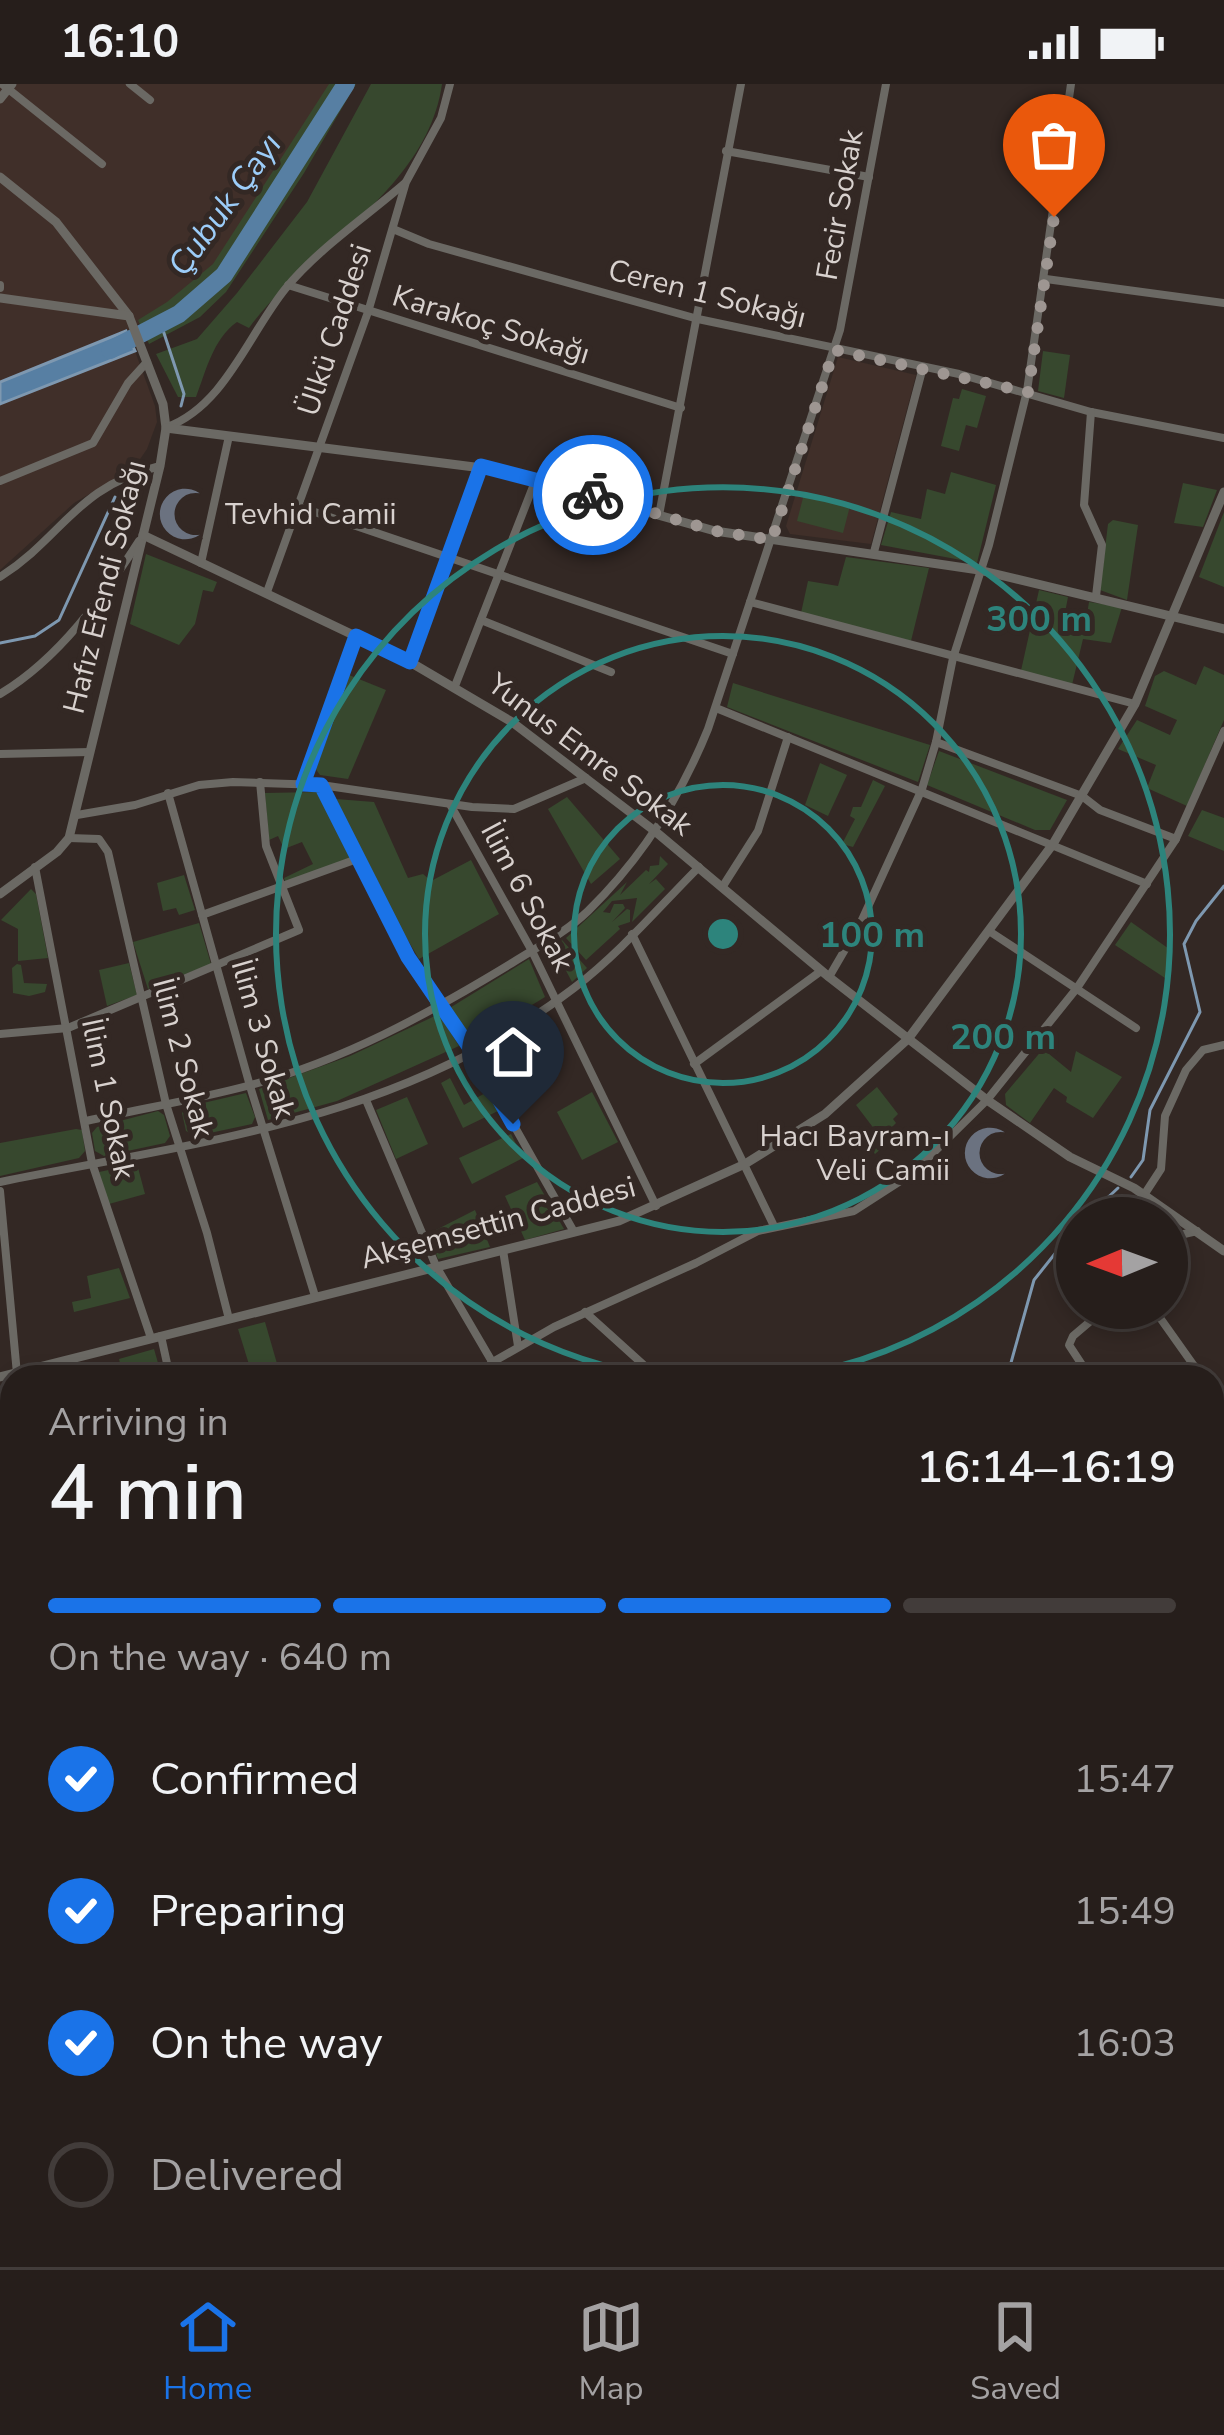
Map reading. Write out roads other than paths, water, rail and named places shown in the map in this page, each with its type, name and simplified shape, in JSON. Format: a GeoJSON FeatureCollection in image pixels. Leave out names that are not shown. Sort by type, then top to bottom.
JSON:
{"type":"FeatureCollection","features":[{"type":"Feature","properties":{"kind":"street"},"geometry":{"type":"LineString","coordinates":[[130,84],[150,100]]}},
{"type":"Feature","properties":{"kind":"street","name":"Ülkü Caddesi"},"geometry":{"type":"LineString","coordinates":[[267,592],[368,312],[406,182],[441,118],[450,84]]}},
{"type":"Feature","properties":{"kind":"street"},"geometry":{"type":"LineString","coordinates":[[659,515],[741,84]]}},
{"type":"Feature","properties":{"kind":"street","name":"Fecir Sokak"},"geometry":{"type":"LineString","coordinates":[[86,1121],[250,1086],[351,1049],[441,1006],[560,934],[589,910],[656,832],[695,761],[716,708],[834,350],[886,84]]}},
{"type":"Feature","properties":{"kind":"street"},"geometry":{"type":"LineString","coordinates":[[694,1064],[825,974],[861,922],[922,789],[953,658],[1028,392],[1071,84]]}},
{"type":"Feature","properties":{"kind":"street"},"geometry":{"type":"LineString","coordinates":[[0,100],[7,86],[102,164]]}},
{"type":"Feature","properties":{"kind":"street"},"geometry":{"type":"LineString","coordinates":[[726,151],[868,178]]}},
{"type":"Feature","properties":{"kind":"street"},"geometry":{"type":"LineString","coordinates":[[0,178],[56,222],[129,316],[148,360],[166,428],[481,466],[715,531],[980,569],[1224,629]]}},
{"type":"Feature","properties":{"kind":"street","name":"Hafız Efendi Sokağı"},"geometry":{"type":"LineString","coordinates":[[77,815],[166,428],[188,419],[208,400],[288,285],[406,182]]}},
{"type":"Feature","properties":{"kind":"street","name":"Ceren 1 Sokağı"},"geometry":{"type":"LineString","coordinates":[[393,229],[429,244],[698,319],[1028,392],[1091,412],[1224,438]]}},
{"type":"Feature","properties":{"kind":"street"},"geometry":{"type":"LineString","coordinates":[[1046,279],[1224,303]]}},
{"type":"Feature","properties":{"kind":"street","name":"Karakoç Sokağı"},"geometry":{"type":"LineString","coordinates":[[288,285],[681,408]]}},
{"type":"Feature","properties":{"kind":"street"},"geometry":{"type":"LineString","coordinates":[[0,298],[129,316]]}},
{"type":"Feature","properties":{"kind":"street"},"geometry":{"type":"LineString","coordinates":[[0,482],[93,442],[128,383],[148,360]]}},
{"type":"Feature","properties":{"kind":"street"},"geometry":{"type":"LineString","coordinates":[[874,552],[922,367]]}},
{"type":"Feature","properties":{"kind":"street"},"geometry":{"type":"LineString","coordinates":[[1091,412],[1084,505],[1102,545],[1096,596]]}},
{"type":"Feature","properties":{"kind":"street"},"geometry":{"type":"LineString","coordinates":[[200,565],[229,436]]}},
{"type":"Feature","properties":{"kind":"street"},"geometry":{"type":"LineString","coordinates":[[0,577],[85,500],[127,475],[160,466]]}},
{"type":"Feature","properties":{"kind":"street"},"geometry":{"type":"LineString","coordinates":[[410,662],[481,466]]}},
{"type":"Feature","properties":{"kind":"street"},"geometry":{"type":"LineString","coordinates":[[455,686],[536,479]]}},
{"type":"Feature","properties":{"kind":"street","name":"Akşemsettin Caddesi"},"geometry":{"type":"LineString","coordinates":[[54,1365],[575,1234],[656,1206],[745,1164],[825,1114],[908,1040],[1053,844],[1135,704],[1224,492]]}},
{"type":"Feature","properties":{"kind":"street"},"geometry":{"type":"LineString","coordinates":[[300,507],[733,654]]}},
{"type":"Feature","properties":{"kind":"street"},"geometry":{"type":"LineString","coordinates":[[0,694],[50,654],[111,584],[143,535]]}},
{"type":"Feature","properties":{"kind":"street","name":"Yunus Emre Sokak"},"geometry":{"type":"LineString","coordinates":[[143,535],[410,662],[512,722],[587,777],[825,974],[987,1100],[1070,1157],[1144,1195]]}},
{"type":"Feature","properties":{"kind":"street"},"geometry":{"type":"LineString","coordinates":[[749,602],[1135,704]]}},
{"type":"Feature","properties":{"kind":"street"},"geometry":{"type":"LineString","coordinates":[[482,620],[610,672]]}},
{"type":"Feature","properties":{"kind":"street"},"geometry":{"type":"LineString","coordinates":[[303,784],[356,636]]}},
{"type":"Feature","properties":{"kind":"street"},"geometry":{"type":"LineString","coordinates":[[716,708],[1147,884]]}},
{"type":"Feature","properties":{"kind":"street"},"geometry":{"type":"LineString","coordinates":[[366,1100],[436,1266],[491,1363],[585,1312],[773,1225],[836,1216],[867,1204],[913,1173],[987,1100],[1077,988],[1176,839],[1224,731]]}},
{"type":"Feature","properties":{"kind":"street"},"geometry":{"type":"LineString","coordinates":[[723,886],[758,831],[788,737]]}},
{"type":"Feature","properties":{"kind":"street"},"geometry":{"type":"LineString","coordinates":[[936,742],[1082,796],[1100,810],[1176,839]]}},
{"type":"Feature","properties":{"kind":"street"},"geometry":{"type":"LineString","coordinates":[[0,754],[90,752]]}},
{"type":"Feature","properties":{"kind":"street"},"geometry":{"type":"LineString","coordinates":[[2,889],[57,852],[69,838],[77,815],[135,805],[200,785],[321,785],[514,808],[587,777]]}},
{"type":"Feature","properties":{"kind":"street"},"geometry":{"type":"LineString","coordinates":[[0,1034],[68,1028],[299,930],[266,846],[260,782]]}},
{"type":"Feature","properties":{"kind":"street"},"geometry":{"type":"LineString","coordinates":[[321,785],[408,957],[472,1051],[575,1234]]}},
{"type":"Feature","properties":{"kind":"street","name":"İlim 3 Sokak"},"geometry":{"type":"LineString","coordinates":[[168,794],[315,1297]]}},
{"type":"Feature","properties":{"kind":"street","name":"İlim 6 Sokak"},"geometry":{"type":"LineString","coordinates":[[451,804],[532,951],[656,1206]]}},
{"type":"Feature","properties":{"kind":"street","name":"İlim 2 Sokak"},"geometry":{"type":"LineString","coordinates":[[69,838],[91,837],[105,844],[166,1104],[229,1319]]}},
{"type":"Feature","properties":{"kind":"street"},"geometry":{"type":"LineString","coordinates":[[202,915],[357,859]]}},
{"type":"Feature","properties":{"kind":"street","name":"İlim 1 Sokak"},"geometry":{"type":"LineString","coordinates":[[34,866],[92,1163],[166,1365]]}},
{"type":"Feature","properties":{"kind":"street"},"geometry":{"type":"LineString","coordinates":[[0,1181],[265,1131],[366,1100],[472,1051],[555,1002],[699,867]]}},
{"type":"Feature","properties":{"kind":"street"},"geometry":{"type":"LineString","coordinates":[[988,931],[1136,1028]]}},
{"type":"Feature","properties":{"kind":"street"},"geometry":{"type":"LineString","coordinates":[[632,934],[773,1225]]}},
{"type":"Feature","properties":{"kind":"street"},"geometry":{"type":"LineString","coordinates":[[1144,1195],[1161,1169],[1165,1117],[1177,1088],[1199,1053],[1224,1045]]}},
{"type":"Feature","properties":{"kind":"street"},"geometry":{"type":"LineString","coordinates":[[0,1191],[16,1365]]}},
{"type":"Feature","properties":{"kind":"street","name":"Yunus Emre Sokak"},"geometry":{"type":"LineString","coordinates":[[1188,1226],[1224,1251]]}},
{"type":"Feature","properties":{"kind":"street"},"geometry":{"type":"LineString","coordinates":[[1188,1233],[1198,1231]]}},
{"type":"Feature","properties":{"kind":"street"},"geometry":{"type":"LineString","coordinates":[[503,1250],[518,1346]]}},
{"type":"Feature","properties":{"kind":"street"},"geometry":{"type":"LineString","coordinates":[[585,1312],[645,1365]]}},
{"type":"Feature","properties":{"kind":"street"},"geometry":{"type":"LineString","coordinates":[[1080,1365],[1069,1345],[1081,1329]]}},
{"type":"Feature","properties":{"kind":"street"},"geometry":{"type":"LineString","coordinates":[[1168,1329],[1193,1365]]}},
{"type":"Feature","properties":{"kind":"water"},"geometry":{"type":"Polygon","coordinates":[[[126,331],[135,351],[0,404],[0,382],[126,331]]]}},
{"type":"Feature","properties":{"kind":"waterway","name":"Çubuk Çayı"},"geometry":{"type":"LineString","coordinates":[[110,350],[179,314],[224,275],[346,84]]}},
{"type":"Feature","properties":{"kind":"waterway"},"geometry":{"type":"LineString","coordinates":[[161,324],[184,394],[181,406]]}},
{"type":"Feature","properties":{"kind":"waterway"},"geometry":{"type":"LineString","coordinates":[[0,643],[35,636],[59,620],[115,497]]}},
{"type":"Feature","properties":{"kind":"waterway"},"geometry":{"type":"LineString","coordinates":[[1131,1177],[1143,1160],[1150,1110],[1200,1012],[1184,944],[1224,886]]}},
{"type":"Feature","properties":{"kind":"waterway"},"geometry":{"type":"LineString","coordinates":[[1108,1197],[1118,1188]]}},
{"type":"Feature","properties":{"kind":"waterway"},"geometry":{"type":"LineString","coordinates":[[1010,1365],[1034,1280],[1056,1252]]}},
{"type":"Feature","properties":{"kind":"place","name":"Tevhid Camii"},"geometry":{"type":"Point","coordinates":[185,514]}},
{"type":"Feature","properties":{"kind":"place","name":"Hacı Bayram-ı Veli Camii"},"geometry":{"type":"Point","coordinates":[990,1153]}}]}
